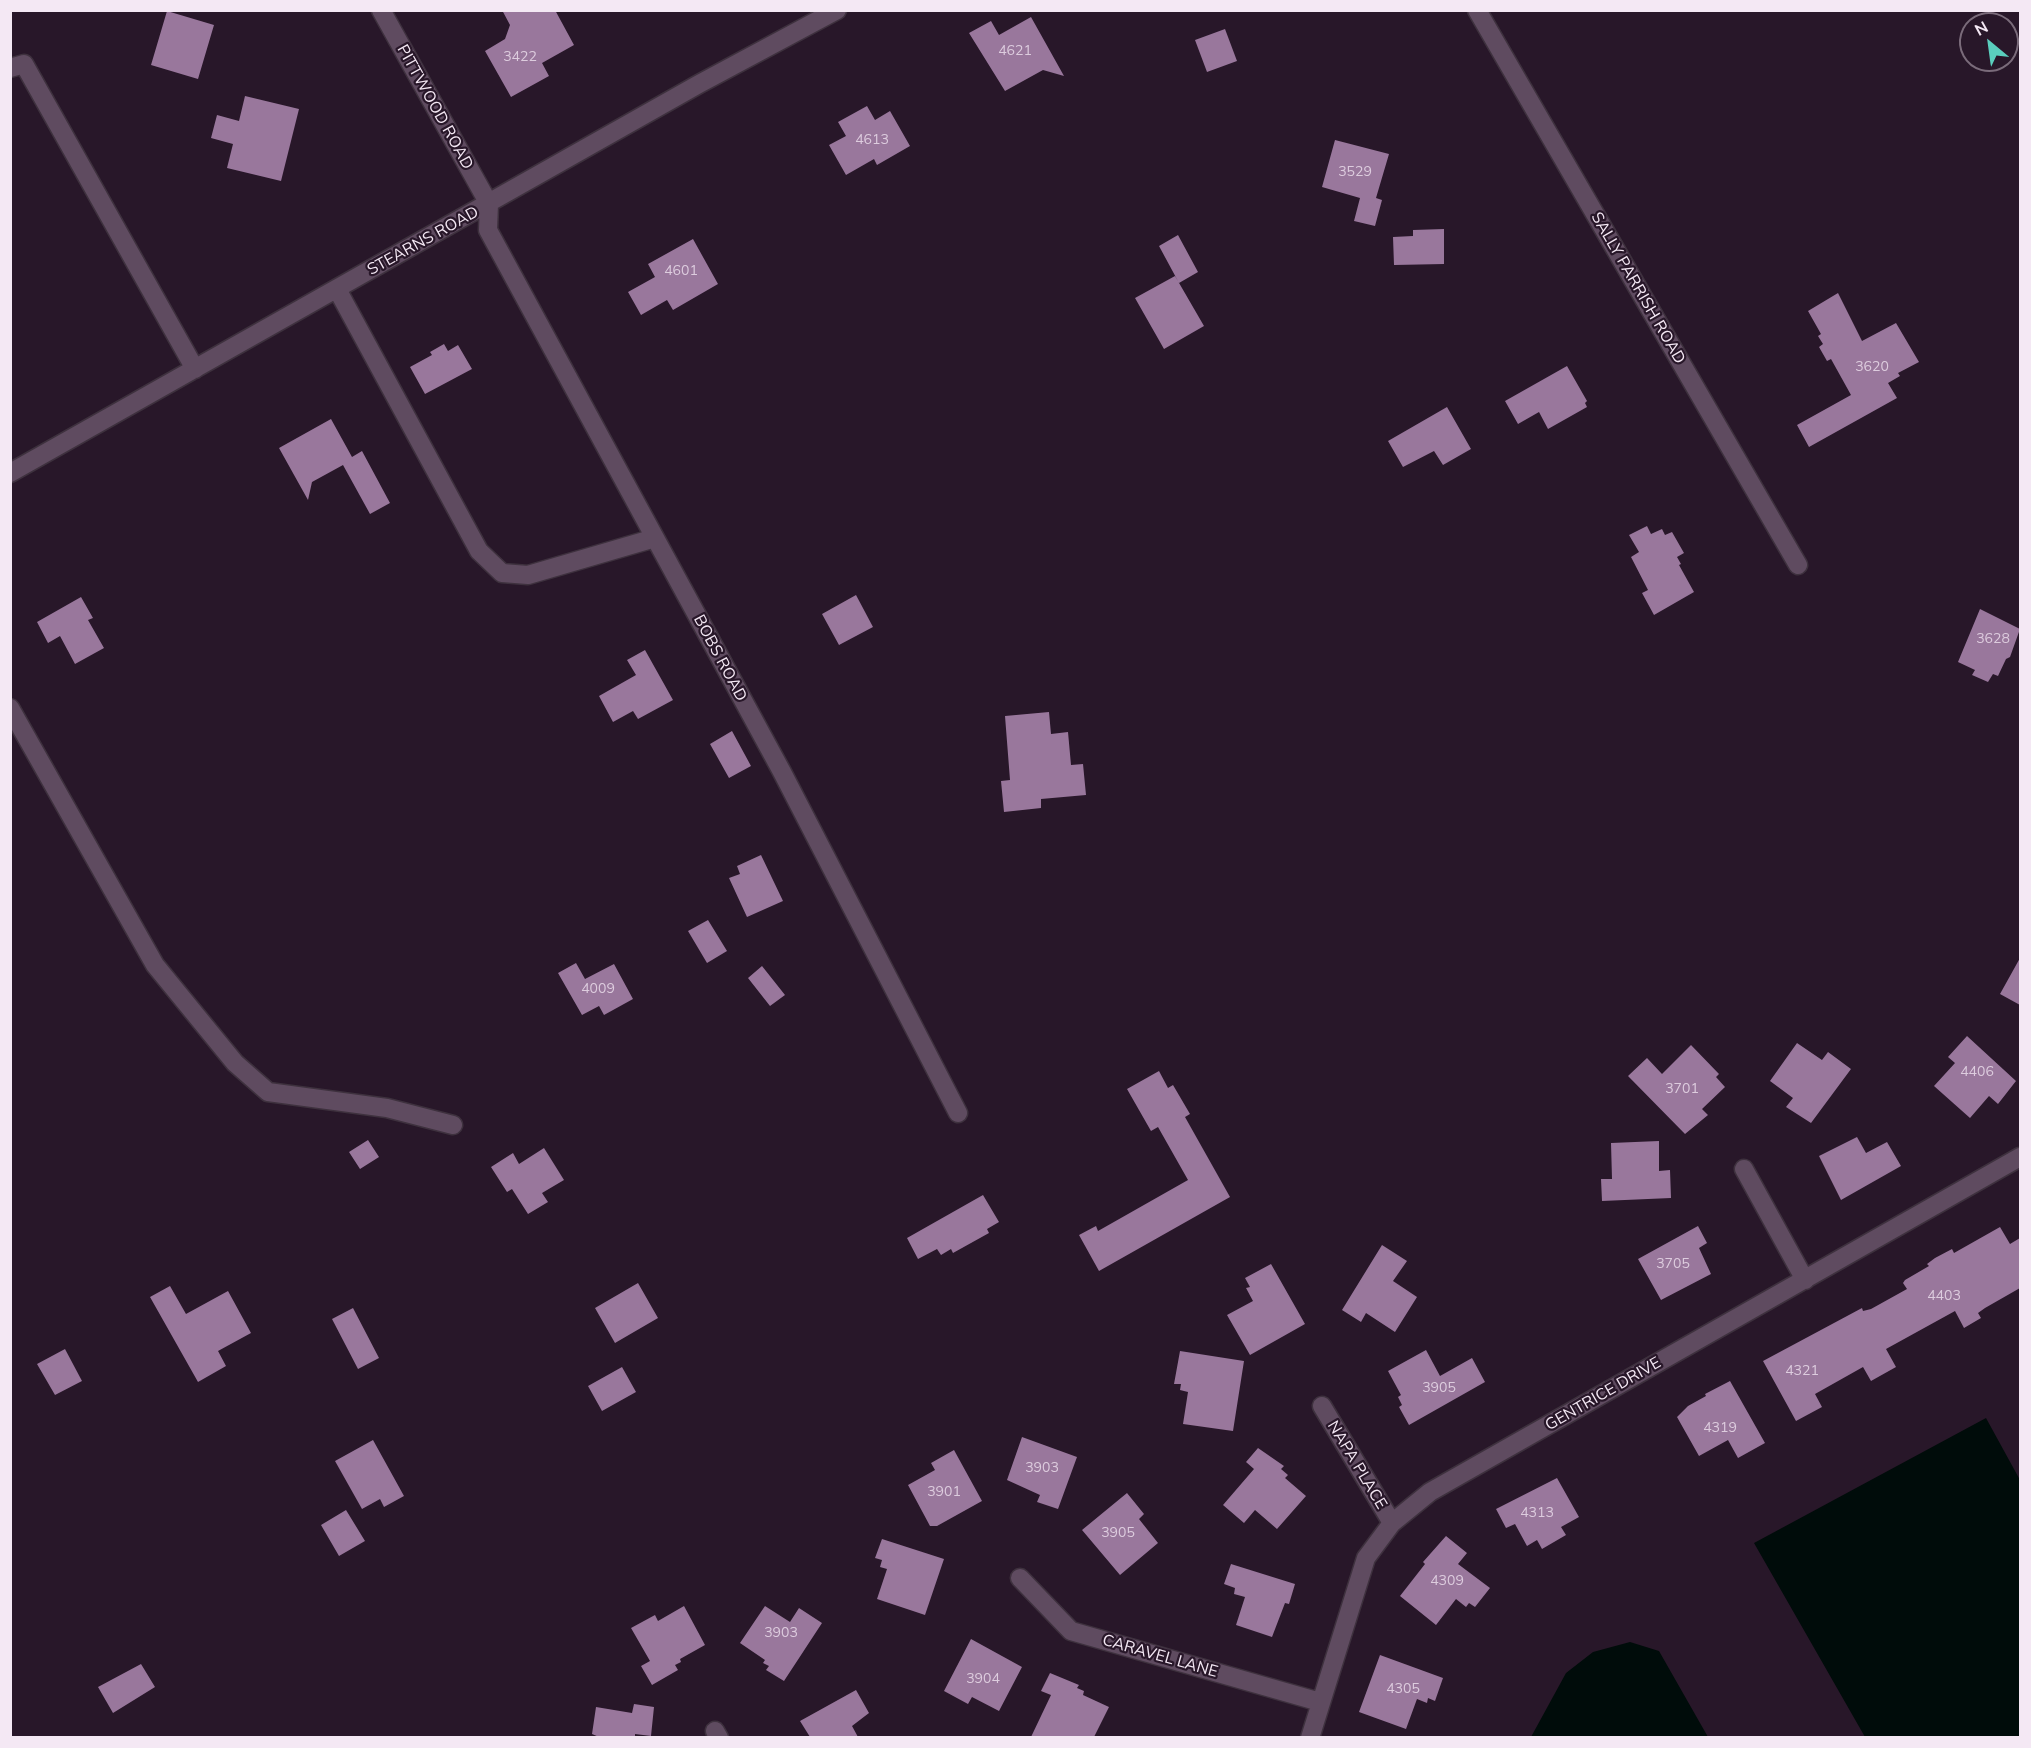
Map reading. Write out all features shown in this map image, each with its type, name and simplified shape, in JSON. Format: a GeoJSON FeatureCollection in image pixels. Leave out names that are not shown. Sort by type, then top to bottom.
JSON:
{"type":"FeatureCollection","features":[{"type":"Feature","properties":{"kind":"street","name":"PITTWOOD ROAD"},"geometry":{"type":"LineString","coordinates":[[381,10],[489,204]]}},
{"type":"Feature","properties":{"kind":"street","name":"STEARNS ROAD"},"geometry":{"type":"LineString","coordinates":[[10,473],[699,84],[837,10]]}},
{"type":"Feature","properties":{"kind":"street","name":"SALLY PARRISH ROAD"},"geometry":{"type":"LineString","coordinates":[[1477,10],[1798,565]]}},
{"type":"Feature","properties":{"kind":"street"},"geometry":{"type":"LineString","coordinates":[[10,68],[24,64],[195,369]]}},
{"type":"Feature","properties":{"kind":"street","name":"BOBS ROAD"},"geometry":{"type":"LineString","coordinates":[[489,204],[488,230],[782,772],[958,1113]]}},
{"type":"Feature","properties":{"kind":"street"},"geometry":{"type":"LineString","coordinates":[[337,289],[479,551],[502,573],[528,575],[655,538]]}},
{"type":"Feature","properties":{"kind":"street"},"geometry":{"type":"LineString","coordinates":[[10,708],[155,965],[235,1063],[268,1092],[387,1108],[453,1125]]}},
{"type":"Feature","properties":{"kind":"street","name":"GENTRICE DRIVE"},"geometry":{"type":"LineString","coordinates":[[1310,1737],[1366,1558],[1392,1523],[1430,1492],[2020,1157]]}},
{"type":"Feature","properties":{"kind":"street"},"geometry":{"type":"LineString","coordinates":[[1744,1169],[1805,1280]]}},
{"type":"Feature","properties":{"kind":"street","name":"NAPA PLACE"},"geometry":{"type":"LineString","coordinates":[[1322,1406],[1392,1523]]}},
{"type":"Feature","properties":{"kind":"street","name":"CARAVEL LANE"},"geometry":{"type":"LineString","coordinates":[[1020,1578],[1071,1631],[1320,1702]]}},
{"type":"Feature","properties":{"kind":"shaded area"},"geometry":{"type":"Polygon","coordinates":[[[1986,1418],[2020,1480],[2020,1737],[1865,1737],[1754,1543],[1986,1418]]]}},
{"type":"Feature","properties":{"kind":"shaded area"},"geometry":{"type":"Polygon","coordinates":[[[1630,1642],[1659,1651],[1708,1737],[1531,1737],[1566,1673],[1593,1652],[1630,1642]]]}},
{"type":"Feature","properties":{"kind":"building"},"geometry":{"type":"Polygon","coordinates":[[[502,10],[555,10],[574,45],[542,63],[549,76],[511,97],[485,51],[505,39],[510,25],[502,10]]]}},
{"type":"Feature","properties":{"kind":"building"},"geometry":{"type":"Polygon","coordinates":[[[167,11],[214,25],[198,79],[151,65],[167,11]]]}},
{"type":"Feature","properties":{"kind":"building"},"geometry":{"type":"Polygon","coordinates":[[[1031,17],[1064,76],[1043,70],[1005,91],[969,33],[991,21],[999,35],[1031,17]]]}},
{"type":"Feature","properties":{"kind":"building"},"geometry":{"type":"Polygon","coordinates":[[[1225,29],[1237,61],[1207,72],[1195,40],[1225,29]]]}},
{"type":"Feature","properties":{"kind":"building"},"geometry":{"type":"Polygon","coordinates":[[[245,96],[299,109],[281,181],[227,168],[233,144],[211,138],[217,115],[239,121],[245,96]]]}},
{"type":"Feature","properties":{"kind":"building"},"geometry":{"type":"Polygon","coordinates":[[[867,106],[875,120],[890,111],[910,146],[877,165],[874,159],[846,175],[829,145],[846,136],[838,122],[867,106]]]}},
{"type":"Feature","properties":{"kind":"building"},"geometry":{"type":"Polygon","coordinates":[[[1335,140],[1389,154],[1376,198],[1382,200],[1375,226],[1354,221],[1360,198],[1322,187],[1335,140]]]}},
{"type":"Feature","properties":{"kind":"building"},"geometry":{"type":"Polygon","coordinates":[[[1444,229],[1444,264],[1394,265],[1393,237],[1413,236],[1413,230],[1444,229]]]}},
{"type":"Feature","properties":{"kind":"building"},"geometry":{"type":"Polygon","coordinates":[[[1178,235],[1198,272],[1179,283],[1159,246],[1178,235]]]}},
{"type":"Feature","properties":{"kind":"building"},"geometry":{"type":"Polygon","coordinates":[[[693,239],[718,284],[673,310],[667,300],[641,315],[628,292],[655,277],[648,264],[693,239]]]}},
{"type":"Feature","properties":{"kind":"building"},"geometry":{"type":"Polygon","coordinates":[[[1175,276],[1204,326],[1164,349],[1135,298],[1175,276]]]}},
{"type":"Feature","properties":{"kind":"building"},"geometry":{"type":"Polygon","coordinates":[[[1838,293],[1862,341],[1896,323],[1919,362],[1898,373],[1900,376],[1888,383],[1897,398],[1809,447],[1797,425],[1851,395],[1831,359],[1827,361],[1819,347],[1823,344],[1818,336],[1821,334],[1808,311],[1838,293]]]}},
{"type":"Feature","properties":{"kind":"building"},"geometry":{"type":"Polygon","coordinates":[[[444,344],[448,351],[458,345],[472,369],[425,394],[410,367],[432,355],[430,352],[444,344]]]}},
{"type":"Feature","properties":{"kind":"building"},"geometry":{"type":"Polygon","coordinates":[[[1567,366],[1587,401],[1585,403],[1587,407],[1548,429],[1539,412],[1518,424],[1505,401],[1567,366]]]}},
{"type":"Feature","properties":{"kind":"building"},"geometry":{"type":"Polygon","coordinates":[[[1447,407],[1471,449],[1443,465],[1434,451],[1403,467],[1388,441],[1447,407]]]}},
{"type":"Feature","properties":{"kind":"building"},"geometry":{"type":"Polygon","coordinates":[[[331,419],[352,457],[362,451],[390,503],[370,514],[343,465],[312,482],[308,500],[279,448],[331,419]]]}},
{"type":"Feature","properties":{"kind":"building"},"geometry":{"type":"Polygon","coordinates":[[[1647,526],[1651,534],[1662,529],[1665,535],[1672,532],[1684,553],[1677,557],[1681,564],[1679,565],[1694,592],[1654,615],[1642,593],[1648,590],[1631,557],[1639,552],[1629,535],[1647,526]]]}},
{"type":"Feature","properties":{"kind":"building"},"geometry":{"type":"Polygon","coordinates":[[[856,595],[873,627],[839,645],[822,614],[856,595]]]}},
{"type":"Feature","properties":{"kind":"building"},"geometry":{"type":"Polygon","coordinates":[[[81,597],[93,618],[88,620],[104,648],[75,664],[60,636],[48,643],[37,622],[81,597]]]}},
{"type":"Feature","properties":{"kind":"building"},"geometry":{"type":"Polygon","coordinates":[[[1980,609],[2020,629],[2010,657],[2006,659],[1998,676],[1993,674],[1988,682],[1972,675],[1975,670],[1958,662],[1980,609]]]}},
{"type":"Feature","properties":{"kind":"building"},"geometry":{"type":"Polygon","coordinates":[[[645,650],[673,700],[638,719],[633,711],[613,722],[599,696],[636,675],[627,660],[645,650]]]}},
{"type":"Feature","properties":{"kind":"building"},"geometry":{"type":"Polygon","coordinates":[[[1049,712],[1051,734],[1068,732],[1071,765],[1083,764],[1086,795],[1041,799],[1041,808],[1004,812],[1001,781],[1010,780],[1005,716],[1049,712]]]}},
{"type":"Feature","properties":{"kind":"building"},"geometry":{"type":"Polygon","coordinates":[[[732,731],[751,766],[729,778],[710,744],[732,731]]]}},
{"type":"Feature","properties":{"kind":"building"},"geometry":{"type":"Polygon","coordinates":[[[761,855],[783,901],[747,917],[729,878],[740,874],[737,866],[761,855]]]}},
{"type":"Feature","properties":{"kind":"building"},"geometry":{"type":"Polygon","coordinates":[[[708,920],[727,951],[707,963],[688,931],[708,920]]]}},
{"type":"Feature","properties":{"kind":"building"},"geometry":{"type":"Polygon","coordinates":[[[2020,958],[2020,1005],[2000,994],[2020,958]]]}},
{"type":"Feature","properties":{"kind":"building"},"geometry":{"type":"Polygon","coordinates":[[[576,963],[585,979],[614,964],[633,999],[604,1015],[599,1006],[582,1015],[558,973],[576,963]]]}},
{"type":"Feature","properties":{"kind":"building"},"geometry":{"type":"Polygon","coordinates":[[[762,966],[785,995],[770,1006],[748,978],[762,966]]]}},
{"type":"Feature","properties":{"kind":"building"},"geometry":{"type":"Polygon","coordinates":[[[1967,1036],[2016,1081],[1998,1104],[1989,1096],[1970,1118],[1934,1086],[1955,1063],[1948,1057],[1967,1036]]]}},
{"type":"Feature","properties":{"kind":"building"},"geometry":{"type":"Polygon","coordinates":[[[1797,1043],[1822,1060],[1828,1052],[1851,1069],[1811,1123],[1786,1107],[1793,1098],[1770,1081],[1797,1043]]]}},
{"type":"Feature","properties":{"kind":"building"},"geometry":{"type":"Polygon","coordinates":[[[1691,1045],[1719,1074],[1716,1077],[1725,1087],[1702,1109],[1708,1115],[1685,1134],[1628,1076],[1647,1058],[1662,1074],[1691,1045]]]}},
{"type":"Feature","properties":{"kind":"building"},"geometry":{"type":"Polygon","coordinates":[[[1159,1071],[1168,1088],[1173,1085],[1190,1114],[1185,1117],[1230,1197],[1099,1271],[1079,1235],[1096,1226],[1098,1231],[1188,1180],[1158,1127],[1151,1131],[1127,1089],[1159,1071]]]}},
{"type":"Feature","properties":{"kind":"building"},"geometry":{"type":"Polygon","coordinates":[[[1857,1137],[1866,1153],[1887,1142],[1901,1166],[1841,1200],[1819,1156],[1857,1137]]]}},
{"type":"Feature","properties":{"kind":"building"},"geometry":{"type":"Polygon","coordinates":[[[368,1140],[379,1157],[360,1169],[349,1152],[368,1140]]]}},
{"type":"Feature","properties":{"kind":"building"},"geometry":{"type":"Polygon","coordinates":[[[1659,1141],[1659,1171],[1670,1170],[1671,1198],[1602,1201],[1601,1179],[1612,1179],[1611,1143],[1659,1141]]]}},
{"type":"Feature","properties":{"kind":"building"},"geometry":{"type":"Polygon","coordinates":[[[544,1148],[564,1180],[542,1193],[548,1202],[528,1214],[512,1189],[507,1192],[491,1167],[513,1153],[519,1164],[544,1148]]]}},
{"type":"Feature","properties":{"kind":"building"},"geometry":{"type":"Polygon","coordinates":[[[983,1195],[999,1222],[987,1229],[989,1233],[953,1253],[951,1249],[941,1255],[937,1249],[918,1259],[907,1238],[983,1195]]]}},
{"type":"Feature","properties":{"kind":"building"},"geometry":{"type":"Polygon","coordinates":[[[1698,1226],[1707,1243],[1699,1248],[1711,1274],[1661,1300],[1638,1259],[1698,1226]]]}},
{"type":"Feature","properties":{"kind":"building"},"geometry":{"type":"Polygon","coordinates":[[[2000,1227],[2010,1244],[2020,1238],[2020,1288],[1978,1313],[1981,1318],[1964,1328],[1955,1311],[1886,1349],[1896,1367],[1871,1381],[1863,1367],[1815,1394],[1822,1407],[1796,1421],[1763,1361],[1862,1308],[1863,1311],[1871,1309],[1907,1289],[1903,1283],[1905,1280],[1929,1266],[1927,1264],[1935,1258],[1952,1249],[1954,1253],[2000,1227]]]}},
{"type":"Feature","properties":{"kind":"building"},"geometry":{"type":"Polygon","coordinates":[[[1382,1245],[1407,1261],[1393,1281],[1417,1297],[1395,1332],[1366,1313],[1361,1322],[1342,1310],[1382,1245]]]}},
{"type":"Feature","properties":{"kind":"building"},"geometry":{"type":"Polygon","coordinates":[[[1271,1264],[1305,1324],[1250,1355],[1227,1315],[1253,1301],[1246,1288],[1250,1287],[1245,1278],[1271,1264]]]}},
{"type":"Feature","properties":{"kind":"building"},"geometry":{"type":"Polygon","coordinates":[[[638,1283],[658,1318],[615,1343],[595,1308],[638,1283]]]}},
{"type":"Feature","properties":{"kind":"building"},"geometry":{"type":"Polygon","coordinates":[[[170,1286],[186,1314],[228,1291],[251,1333],[218,1351],[226,1366],[198,1382],[150,1297],[170,1286]]]}},
{"type":"Feature","properties":{"kind":"building"},"geometry":{"type":"Polygon","coordinates":[[[353,1308],[379,1358],[358,1369],[332,1319],[353,1308]]]}},
{"type":"Feature","properties":{"kind":"building"},"geometry":{"type":"Polygon","coordinates":[[[65,1349],[82,1381],[55,1395],[37,1364],[65,1349]]]}},
{"type":"Feature","properties":{"kind":"building"},"geometry":{"type":"Polygon","coordinates":[[[1426,1350],[1440,1376],[1472,1358],[1485,1382],[1409,1425],[1399,1407],[1402,1405],[1398,1397],[1401,1395],[1388,1371],[1426,1350]]]}},
{"type":"Feature","properties":{"kind":"building"},"geometry":{"type":"Polygon","coordinates":[[[1180,1351],[1244,1361],[1233,1431],[1183,1424],[1188,1392],[1180,1390],[1181,1384],[1174,1384],[1180,1351]]]}},
{"type":"Feature","properties":{"kind":"building"},"geometry":{"type":"Polygon","coordinates":[[[622,1367],[636,1392],[602,1411],[588,1386],[622,1367]]]}},
{"type":"Feature","properties":{"kind":"building"},"geometry":{"type":"Polygon","coordinates":[[[1730,1381],[1765,1443],[1738,1458],[1728,1440],[1699,1456],[1677,1417],[1688,1406],[1706,1396],[1705,1394],[1730,1381]]]}},
{"type":"Feature","properties":{"kind":"building"},"geometry":{"type":"Polygon","coordinates":[[[1022,1437],[1077,1457],[1058,1509],[1037,1502],[1040,1495],[1007,1480],[1022,1437]]]}},
{"type":"Feature","properties":{"kind":"building"},"geometry":{"type":"Polygon","coordinates":[[[373,1440],[404,1496],[384,1507],[380,1499],[362,1509],[335,1461],[373,1440]]]}},
{"type":"Feature","properties":{"kind":"building"},"geometry":{"type":"Polygon","coordinates":[[[1258,1448],[1284,1466],[1281,1469],[1288,1475],[1285,1478],[1306,1496],[1277,1529],[1255,1510],[1244,1523],[1223,1505],[1254,1469],[1246,1462],[1258,1448]]]}},
{"type":"Feature","properties":{"kind":"building"},"geometry":{"type":"Polygon","coordinates":[[[954,1450],[982,1501],[937,1526],[930,1526],[908,1485],[935,1470],[931,1463],[954,1450]]]}},
{"type":"Feature","properties":{"kind":"building"},"geometry":{"type":"Polygon","coordinates":[[[1557,1478],[1579,1517],[1561,1527],[1566,1535],[1542,1549],[1537,1540],[1527,1546],[1515,1524],[1506,1528],[1496,1509],[1557,1478]]]}},
{"type":"Feature","properties":{"kind":"building"},"geometry":{"type":"Polygon","coordinates":[[[1127,1493],[1144,1514],[1139,1519],[1158,1543],[1120,1575],[1082,1530],[1127,1493]]]}},
{"type":"Feature","properties":{"kind":"building"},"geometry":{"type":"Polygon","coordinates":[[[346,1510],[365,1541],[339,1556],[321,1525],[346,1510]]]}},
{"type":"Feature","properties":{"kind":"building"},"geometry":{"type":"Polygon","coordinates":[[[1446,1536],[1467,1553],[1458,1564],[1490,1588],[1475,1607],[1469,1603],[1466,1607],[1456,1599],[1436,1625],[1400,1596],[1425,1564],[1423,1562],[1446,1536]]]}},
{"type":"Feature","properties":{"kind":"building"},"geometry":{"type":"Polygon","coordinates":[[[882,1539],[944,1559],[925,1615],[877,1599],[887,1569],[880,1567],[882,1560],[875,1558],[882,1539]]]}},
{"type":"Feature","properties":{"kind":"building"},"geometry":{"type":"Polygon","coordinates":[[[1231,1564],[1295,1584],[1289,1604],[1285,1603],[1272,1637],[1236,1625],[1245,1597],[1234,1594],[1235,1588],[1224,1584],[1231,1564]]]}},
{"type":"Feature","properties":{"kind":"building"},"geometry":{"type":"Polygon","coordinates":[[[684,1606],[705,1645],[680,1659],[681,1662],[675,1665],[678,1670],[652,1685],[641,1666],[650,1661],[631,1628],[655,1615],[658,1621],[684,1606]]]}},
{"type":"Feature","properties":{"kind":"building"},"geometry":{"type":"Polygon","coordinates":[[[765,1606],[790,1622],[799,1608],[822,1623],[784,1681],[766,1670],[769,1666],[763,1663],[765,1660],[740,1643],[765,1606]]]}},
{"type":"Feature","properties":{"kind":"building"},"geometry":{"type":"Polygon","coordinates":[[[971,1639],[1022,1667],[999,1711],[972,1697],[968,1704],[944,1691],[971,1639]]]}},
{"type":"Feature","properties":{"kind":"building"},"geometry":{"type":"Polygon","coordinates":[[[1380,1655],[1443,1678],[1435,1701],[1428,1698],[1427,1703],[1417,1699],[1406,1729],[1359,1712],[1380,1655]]]}},
{"type":"Feature","properties":{"kind":"building"},"geometry":{"type":"Polygon","coordinates":[[[141,1664],[155,1687],[113,1713],[98,1687],[141,1664]]]}},
{"type":"Feature","properties":{"kind":"building"},"geometry":{"type":"Polygon","coordinates":[[[1050,1673],[1079,1685],[1077,1688],[1084,1691],[1083,1695],[1109,1707],[1094,1737],[1031,1737],[1051,1695],[1041,1691],[1050,1673]]]}},
{"type":"Feature","properties":{"kind":"building"},"geometry":{"type":"Polygon","coordinates":[[[856,1690],[869,1713],[852,1726],[858,1737],[810,1737],[800,1721],[856,1690]]]}},
{"type":"Feature","properties":{"kind":"building"},"geometry":{"type":"Polygon","coordinates":[[[634,1704],[654,1707],[651,1736],[635,1734],[635,1737],[599,1737],[592,1734],[596,1707],[632,1713],[634,1704]]]}}]}
